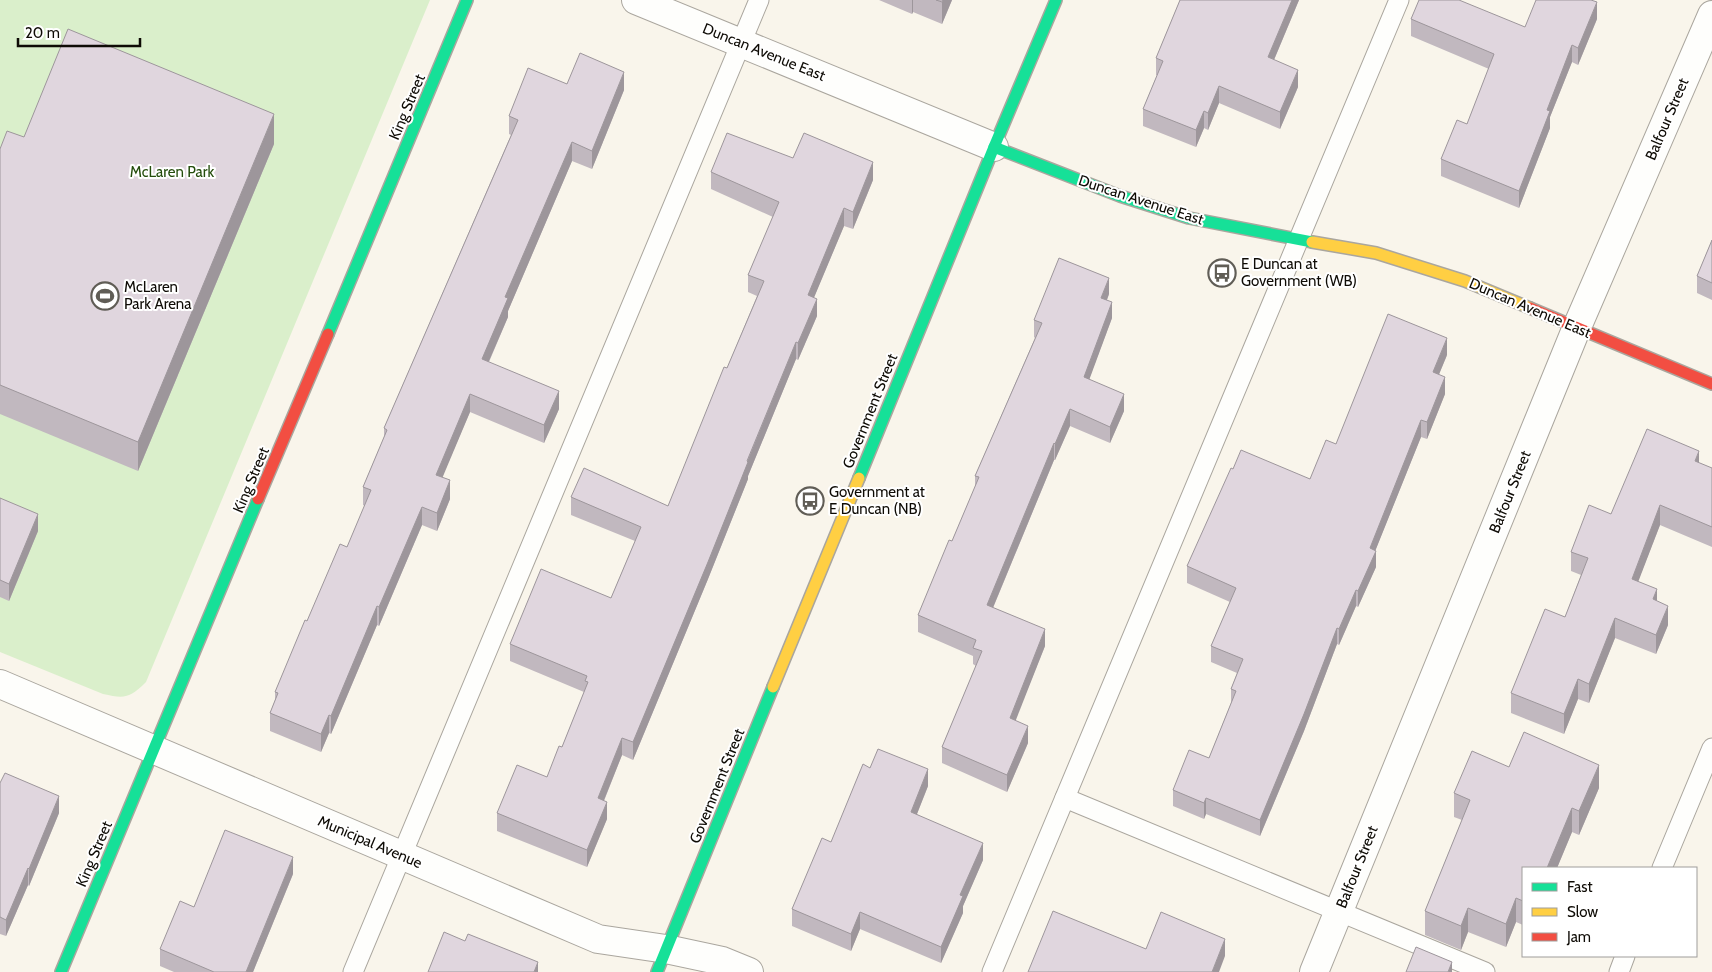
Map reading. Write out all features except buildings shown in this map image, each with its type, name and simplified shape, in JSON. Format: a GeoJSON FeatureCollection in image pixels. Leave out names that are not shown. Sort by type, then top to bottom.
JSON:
{"type":"FeatureCollection","features":[{"type":"Feature","properties":{"kind":"street","name":"King Street"},"geometry":{"type":"LineString","coordinates":[[61,972],[467,0]]}},
{"type":"Feature","properties":{"kind":"street","name":"Duncan Avenue East"},"geometry":{"type":"LineString","coordinates":[[636,0],[994,147],[1120,196],[1189,218],[1376,253],[1464,280],[1712,384]]}},
{"type":"Feature","properties":{"kind":"street","name":"Government Street"},"geometry":{"type":"LineString","coordinates":[[662,961],[994,147],[1056,0]]}},
{"type":"Feature","properties":{"kind":"street","name":"Balfour Street"},"geometry":{"type":"LineString","coordinates":[[1314,972],[1577,327],[1712,15]]}},
{"type":"Feature","properties":{"kind":"street","name":"Municipal Avenue"},"geometry":{"type":"LineString","coordinates":[[0,684],[598,939],[662,961],[722,961],[749,972]]}},
{"type":"Feature","properties":{"kind":"lane"},"geometry":{"type":"LineString","coordinates":[[353,972],[759,0]]}},
{"type":"Feature","properties":{"kind":"lane"},"geometry":{"type":"LineString","coordinates":[[992,972],[1399,0]]}},
{"type":"Feature","properties":{"kind":"lane"},"geometry":{"type":"LineString","coordinates":[[1662,867],[1712,748]]}},
{"type":"Feature","properties":{"kind":"lane"},"geometry":{"type":"LineString","coordinates":[[1065,798],[1485,972]]}},
{"type":"Feature","properties":{"kind":"lane"},"geometry":{"type":"LineString","coordinates":[[1619,972],[1625,957]]}},
{"type":"Feature","properties":{"kind":"green space","name":"McLaren Park"},"geometry":{"type":"Polygon","coordinates":[[[0,0],[430,0],[146,682],[136,691],[122,697],[103,694],[0,652],[0,0]]]}},
{"type":"Feature","properties":{"kind":"traffic: fast"},"geometry":{"type":"LineString","coordinates":[[328,334],[467,0]]}},
{"type":"Feature","properties":{"kind":"traffic: fast"},"geometry":{"type":"LineString","coordinates":[[859,478],[1056,0]]}},
{"type":"Feature","properties":{"kind":"traffic: fast"},"geometry":{"type":"LineString","coordinates":[[994,147],[1120,196],[1189,218],[1312,242]]}},
{"type":"Feature","properties":{"kind":"traffic: fast"},"geometry":{"type":"LineString","coordinates":[[61,972],[258,499]]}},
{"type":"Feature","properties":{"kind":"traffic: fast"},"geometry":{"type":"LineString","coordinates":[[657,972],[773,687]]}},
{"type":"Feature","properties":{"kind":"traffic: slow"},"geometry":{"type":"LineString","coordinates":[[1312,242],[1376,253],[1465,281],[1530,308]]}},
{"type":"Feature","properties":{"kind":"traffic: slow"},"geometry":{"type":"LineString","coordinates":[[773,687],[859,478]]}},
{"type":"Feature","properties":{"kind":"traffic: jam"},"geometry":{"type":"LineString","coordinates":[[1530,308],[1712,384]]}},
{"type":"Feature","properties":{"kind":"traffic: jam"},"geometry":{"type":"LineString","coordinates":[[258,499],[328,334]]}},
{"type":"Feature","properties":{"kind":"place","name":"E Duncan at Government (WB)"},"geometry":{"type":"Point","coordinates":[1222,273]}},
{"type":"Feature","properties":{"kind":"place","name":"McLaren Park Arena"},"geometry":{"type":"Point","coordinates":[105,296]}},
{"type":"Feature","properties":{"kind":"place","name":"Government at E Duncan (NB)"},"geometry":{"type":"Point","coordinates":[810,501]}}]}
